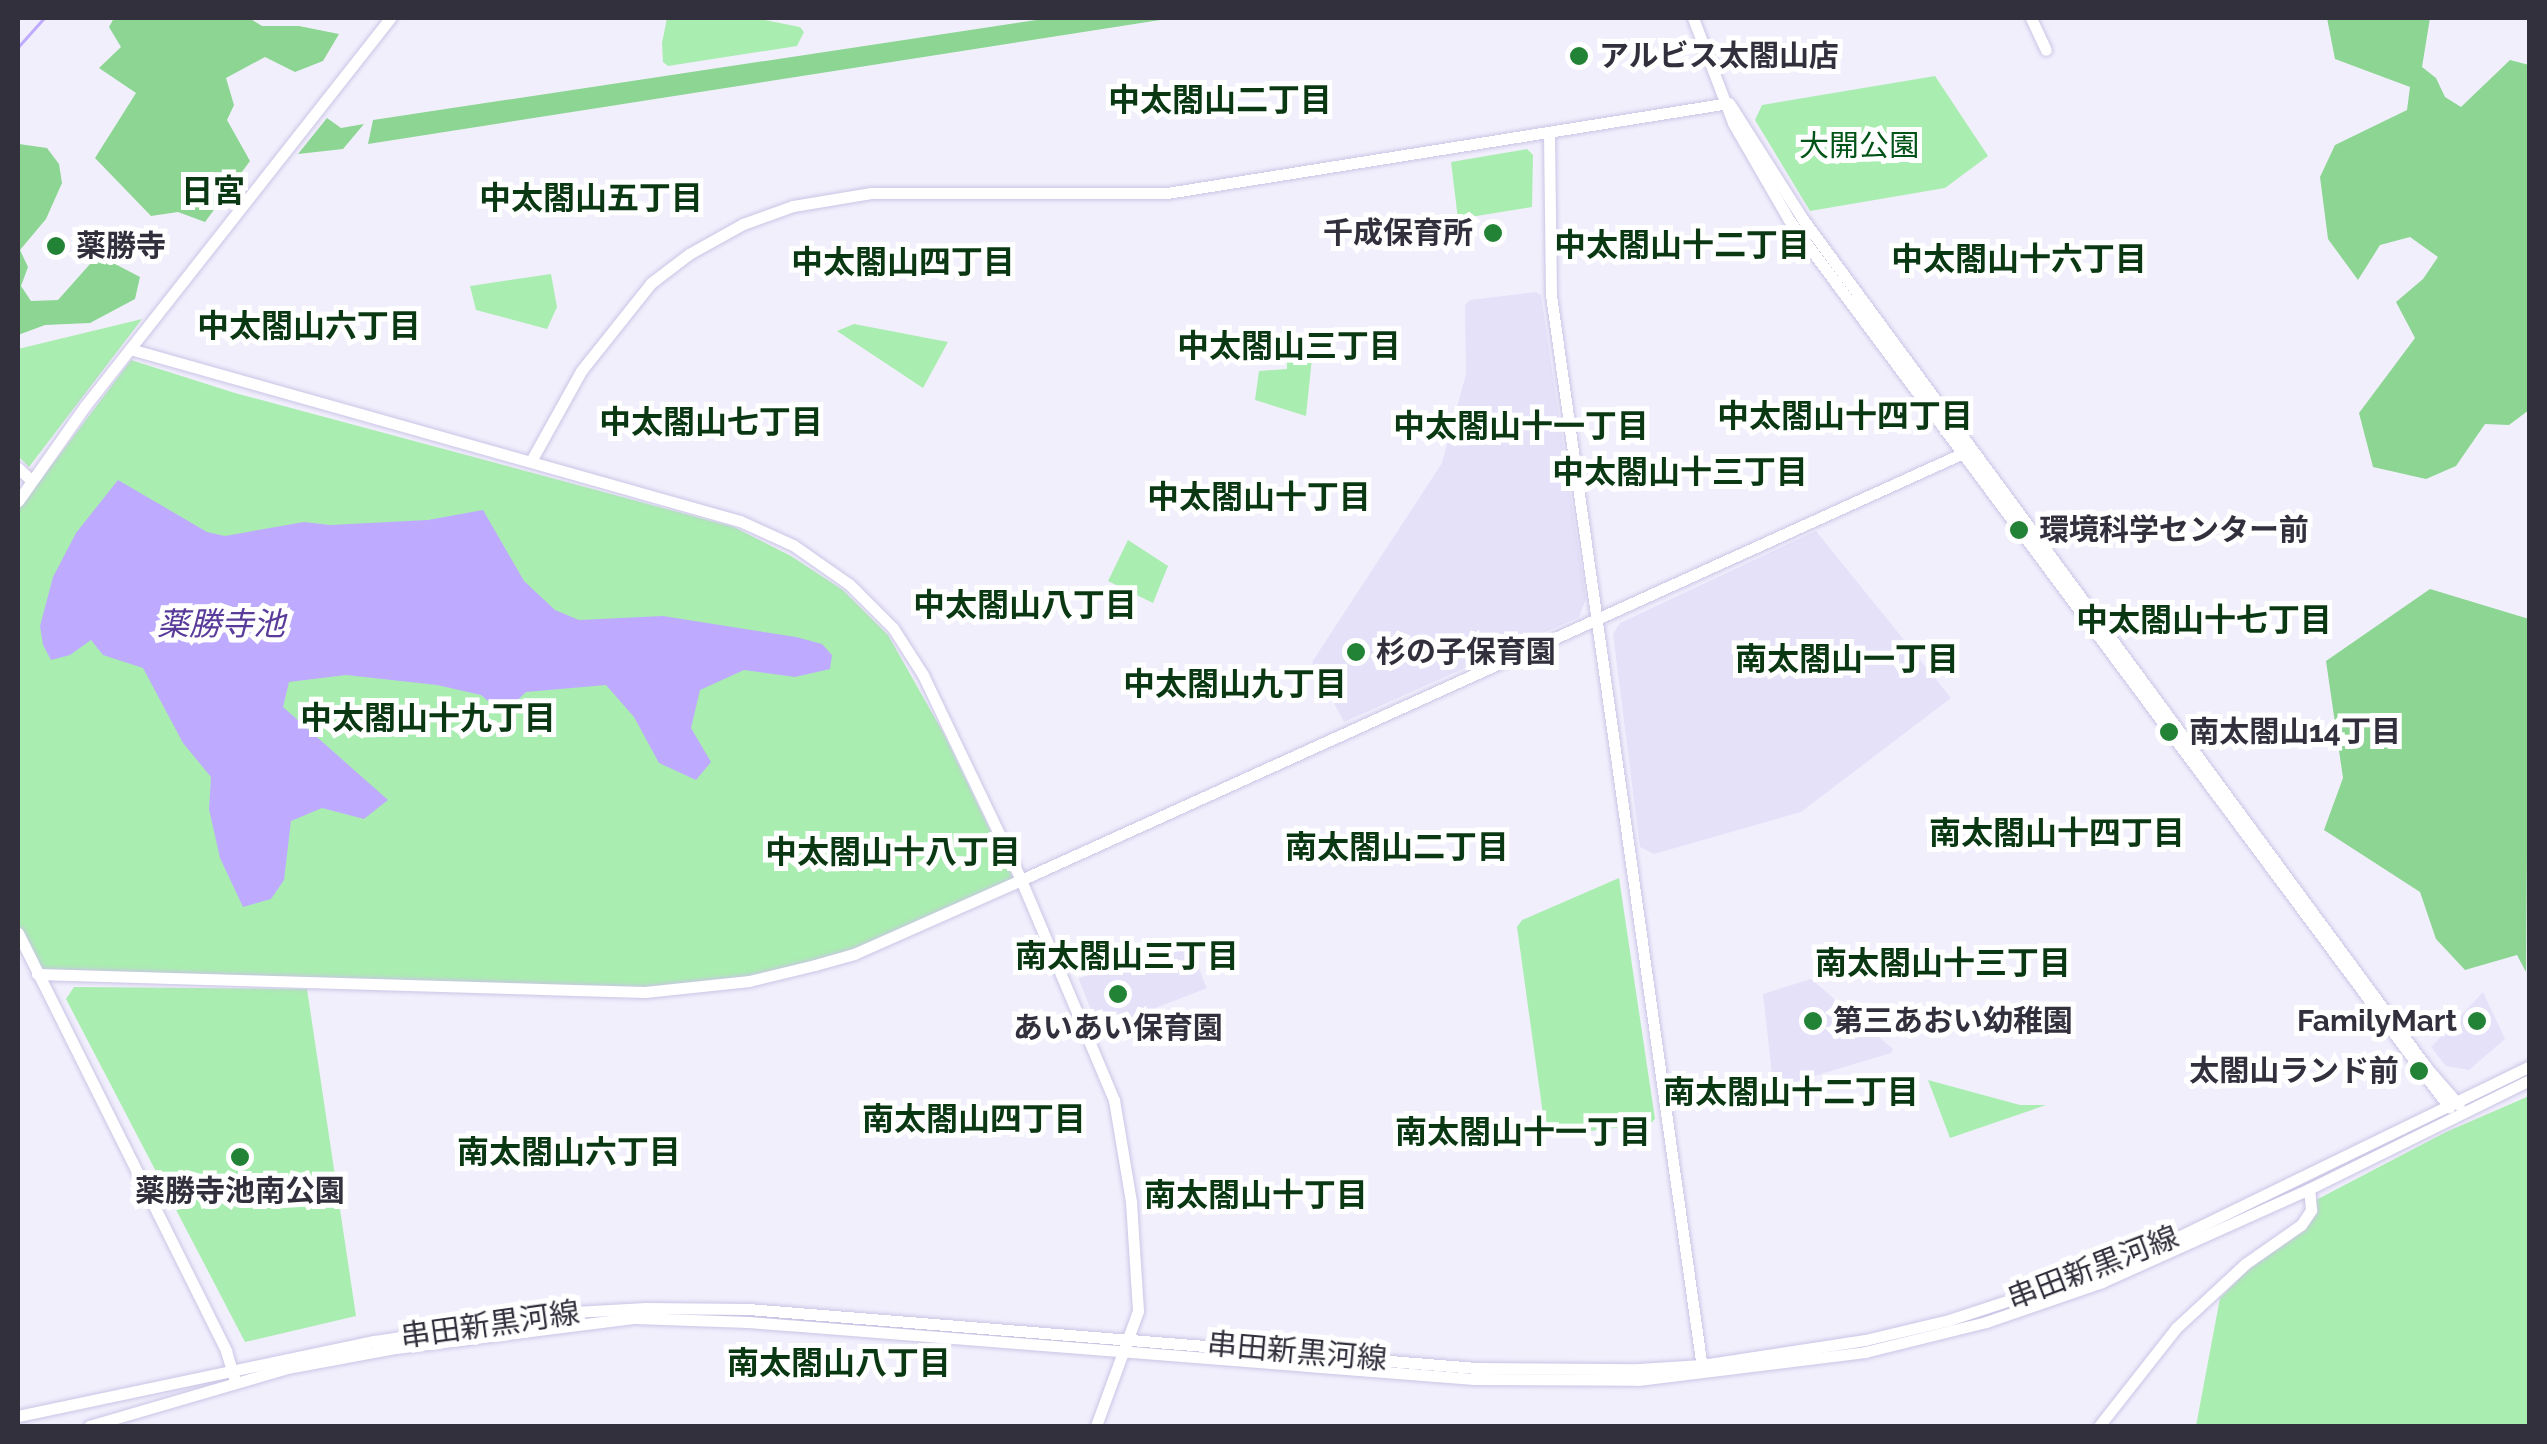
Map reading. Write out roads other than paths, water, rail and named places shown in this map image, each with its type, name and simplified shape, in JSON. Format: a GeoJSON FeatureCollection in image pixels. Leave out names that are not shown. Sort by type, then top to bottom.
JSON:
{"type":"FeatureCollection","features":[{"type":"Feature","properties":{"kind":"street"},"geometry":{"type":"LineString","coordinates":[[18,501],[130,349],[390,18]]}},
{"type":"Feature","properties":{"kind":"street"},"geometry":{"type":"LineString","coordinates":[[1694,18],[1733,123],[1789,220],[2455,1107]]}},
{"type":"Feature","properties":{"kind":"street"},"geometry":{"type":"LineString","coordinates":[[2032,18],[2046,50]]}},
{"type":"Feature","properties":{"kind":"street"},"geometry":{"type":"LineString","coordinates":[[531,461],[581,371],[652,283],[689,254],[743,224],[793,206],[871,192],[1167,193],[1728,103]]}},
{"type":"Feature","properties":{"kind":"street"},"geometry":{"type":"LineString","coordinates":[[1728,103],[1802,218],[2455,1107]]}},
{"type":"Feature","properties":{"kind":"street"},"geometry":{"type":"LineString","coordinates":[[1549,133],[1550,295],[1702,1370]]}},
{"type":"Feature","properties":{"kind":"street"},"geometry":{"type":"LineString","coordinates":[[130,349],[740,520],[793,545],[849,584],[893,628],[923,675],[1022,880],[1114,1100],[1131,1202],[1138,1311],[1096,1426]]}},
{"type":"Feature","properties":{"kind":"street"},"geometry":{"type":"LineString","coordinates":[[37,974],[555,990],[700,988],[749,981],[854,954],[1964,454]]}},
{"type":"Feature","properties":{"kind":"street"},"geometry":{"type":"LineString","coordinates":[[18,468],[31,480]]}},
{"type":"Feature","properties":{"kind":"street"},"geometry":{"type":"LineString","coordinates":[[18,934],[226,1351],[234,1377]]}},
{"type":"Feature","properties":{"kind":"street","name":"串田新黒河線"},"geometry":{"type":"LineString","coordinates":[[18,1416],[234,1377],[375,1341],[520,1318],[646,1308],[748,1309],[1126,1345],[1477,1368],[1702,1370],[1864,1352],[1986,1322],[2102,1282],[2309,1189],[2530,1066]]}},
{"type":"Feature","properties":{"kind":"street","name":"串田新黒河線"},"geometry":{"type":"LineString","coordinates":[[1702,1370],[1898,1332],[2098,1271],[2455,1107],[2530,1080]]}},
{"type":"Feature","properties":{"kind":"street"},"geometry":{"type":"LineString","coordinates":[[2099,1426],[2176,1328],[2246,1264],[2301,1225],[2311,1210],[2309,1189]]}},
{"type":"Feature","properties":{"kind":"street","name":"串田新黒河線"},"geometry":{"type":"LineString","coordinates":[[89,1426],[234,1377]]}},
{"type":"Feature","properties":{"kind":"water","name":"薬勝寺池"},"geometry":{"type":"Polygon","coordinates":[[[118,480],[207,532],[225,536],[304,522],[330,525],[428,520],[483,510],[524,581],[555,610],[579,620],[663,616],[796,637],[822,644],[832,655],[830,669],[795,677],[744,670],[700,690],[691,728],[711,762],[696,780],[659,763],[634,717],[606,685],[526,692],[503,714],[481,695],[437,685],[346,675],[289,682],[283,707],[388,800],[364,819],[322,808],[291,821],[284,880],[271,899],[243,907],[220,858],[209,809],[211,777],[183,743],[143,668],[103,655],[91,640],[70,655],[51,660],[43,645],[40,626],[53,577],[76,533],[118,480]]]}},
{"type":"Feature","properties":{"kind":"waterway"},"geometry":{"type":"LineString","coordinates":[[18,47],[44,18]]}},
{"type":"Feature","properties":{"kind":"place","name":"アルビス太閤山店"},"geometry":{"type":"Point","coordinates":[1579,56]}},
{"type":"Feature","properties":{"kind":"place","name":"千成保育所"},"geometry":{"type":"Point","coordinates":[1493,233]}},
{"type":"Feature","properties":{"kind":"place","name":"薬勝寺"},"geometry":{"type":"Point","coordinates":[56,246]}},
{"type":"Feature","properties":{"kind":"place","name":"環境科学センター前"},"geometry":{"type":"Point","coordinates":[2019,530]}},
{"type":"Feature","properties":{"kind":"place","name":"杉の子保育園"},"geometry":{"type":"Point","coordinates":[1356,652]}},
{"type":"Feature","properties":{"kind":"place","name":"南太閤山14丁目"},"geometry":{"type":"Point","coordinates":[2169,732]}},
{"type":"Feature","properties":{"kind":"place","name":"あいあい保育園"},"geometry":{"type":"Point","coordinates":[1118,994]}},
{"type":"Feature","properties":{"kind":"place","name":"第三あおい幼稚園"},"geometry":{"type":"Point","coordinates":[1813,1021]}},
{"type":"Feature","properties":{"kind":"place","name":"FamilyMart"},"geometry":{"type":"Point","coordinates":[2477,1021]}},
{"type":"Feature","properties":{"kind":"place","name":"太閤山ランド前"},"geometry":{"type":"Point","coordinates":[2419,1071]}},
{"type":"Feature","properties":{"kind":"place","name":"薬勝寺池南公園"},"geometry":{"type":"Point","coordinates":[240,1157]}},
{"type":"Feature","properties":{"kind":"district","name":"中太閤山二丁目"},"geometry":{"type":"Point","coordinates":[1220,100]}},
{"type":"Feature","properties":{"kind":"district","name":"日宮"},"geometry":{"type":"Point","coordinates":[213,191]}},
{"type":"Feature","properties":{"kind":"district","name":"中太閤山五丁目"},"geometry":{"type":"Point","coordinates":[591,198]}},
{"type":"Feature","properties":{"kind":"district","name":"中太閤山十二丁目"},"geometry":{"type":"Point","coordinates":[1682,245]}},
{"type":"Feature","properties":{"kind":"district","name":"中太閤山十六丁目"},"geometry":{"type":"Point","coordinates":[2019,259]}},
{"type":"Feature","properties":{"kind":"district","name":"中太閤山四丁目"},"geometry":{"type":"Point","coordinates":[903,262]}},
{"type":"Feature","properties":{"kind":"district","name":"中太閤山六丁目"},"geometry":{"type":"Point","coordinates":[309,326]}},
{"type":"Feature","properties":{"kind":"district","name":"中太閤山三丁目"},"geometry":{"type":"Point","coordinates":[1289,346]}},
{"type":"Feature","properties":{"kind":"district","name":"中太閤山十四丁目"},"geometry":{"type":"Point","coordinates":[1845,416]}},
{"type":"Feature","properties":{"kind":"district","name":"中太閤山七丁目"},"geometry":{"type":"Point","coordinates":[711,422]}},
{"type":"Feature","properties":{"kind":"district","name":"中太閤山十一丁目"},"geometry":{"type":"Point","coordinates":[1521,426]}},
{"type":"Feature","properties":{"kind":"district","name":"中太閤山十三丁目"},"geometry":{"type":"Point","coordinates":[1680,472]}},
{"type":"Feature","properties":{"kind":"district","name":"中太閤山十丁目"},"geometry":{"type":"Point","coordinates":[1259,497]}},
{"type":"Feature","properties":{"kind":"district","name":"中太閤山八丁目"},"geometry":{"type":"Point","coordinates":[1025,605]}},
{"type":"Feature","properties":{"kind":"district","name":"中太閤山十七丁目"},"geometry":{"type":"Point","coordinates":[2204,620]}},
{"type":"Feature","properties":{"kind":"district","name":"南太閤山一丁目"},"geometry":{"type":"Point","coordinates":[1847,659]}},
{"type":"Feature","properties":{"kind":"district","name":"中太閤山九丁目"},"geometry":{"type":"Point","coordinates":[1235,684]}},
{"type":"Feature","properties":{"kind":"district","name":"中太閤山十九丁目"},"geometry":{"type":"Point","coordinates":[428,718]}},
{"type":"Feature","properties":{"kind":"district","name":"南太閤山十四丁目"},"geometry":{"type":"Point","coordinates":[2057,833]}},
{"type":"Feature","properties":{"kind":"district","name":"南太閤山二丁目"},"geometry":{"type":"Point","coordinates":[1397,847]}},
{"type":"Feature","properties":{"kind":"district","name":"中太閤山十八丁目"},"geometry":{"type":"Point","coordinates":[893,852]}},
{"type":"Feature","properties":{"kind":"district","name":"南太閤山三丁目"},"geometry":{"type":"Point","coordinates":[1127,956]}},
{"type":"Feature","properties":{"kind":"district","name":"南太閤山十三丁目"},"geometry":{"type":"Point","coordinates":[1943,963]}},
{"type":"Feature","properties":{"kind":"district","name":"南太閤山十二丁目"},"geometry":{"type":"Point","coordinates":[1791,1092]}},
{"type":"Feature","properties":{"kind":"district","name":"南太閤山四丁目"},"geometry":{"type":"Point","coordinates":[974,1119]}},
{"type":"Feature","properties":{"kind":"district","name":"南太閤山十一丁目"},"geometry":{"type":"Point","coordinates":[1523,1132]}},
{"type":"Feature","properties":{"kind":"district","name":"南太閤山六丁目"},"geometry":{"type":"Point","coordinates":[569,1152]}},
{"type":"Feature","properties":{"kind":"district","name":"南太閤山十丁目"},"geometry":{"type":"Point","coordinates":[1256,1195]}},
{"type":"Feature","properties":{"kind":"district","name":"南太閤山八丁目"},"geometry":{"type":"Point","coordinates":[839,1363]}},
{"type":"Feature","properties":{"kind":"park label","name":"大開公園"},"geometry":{"type":"Point","coordinates":[1859,146]}}]}
